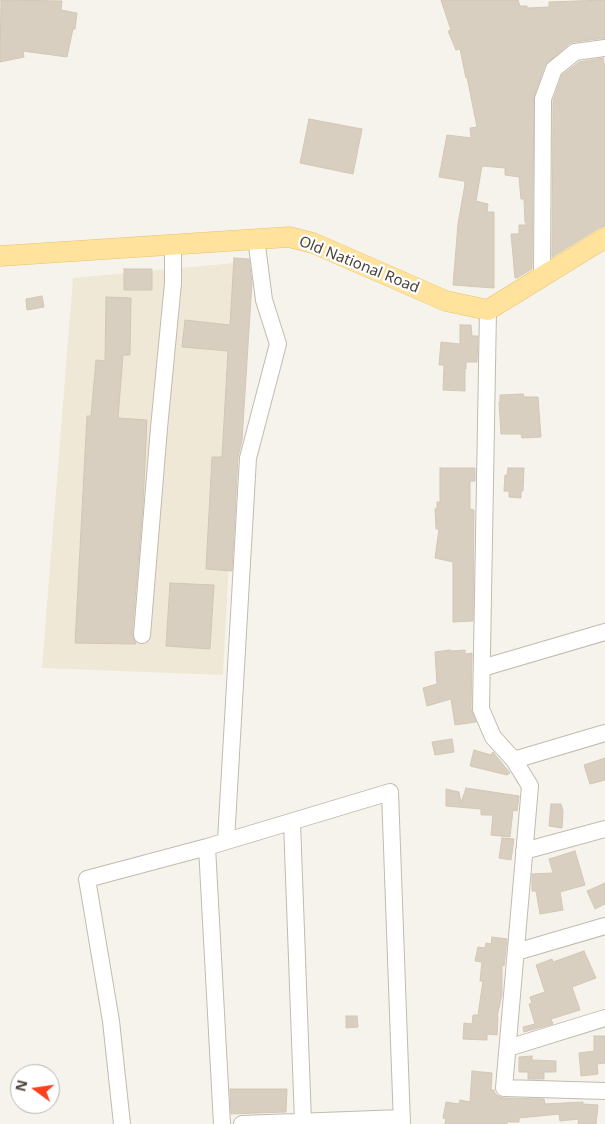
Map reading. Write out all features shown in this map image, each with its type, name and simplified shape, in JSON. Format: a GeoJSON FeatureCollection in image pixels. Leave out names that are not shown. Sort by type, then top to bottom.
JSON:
{"type":"FeatureCollection","features":[{"type":"Feature","properties":{"kind":"main road","name":"Old National Road"},"geometry":{"type":"LineString","coordinates":[[0,256],[289,237],[301,239],[446,301],[488,310]]}},
{"type":"Feature","properties":{"kind":"main road"},"geometry":{"type":"LineString","coordinates":[[488,310],[605,238]]}},
{"type":"Feature","properties":{"kind":"street"},"geometry":{"type":"LineString","coordinates":[[542,277],[543,99],[554,69],[575,52],[605,48]]}},
{"type":"Feature","properties":{"kind":"street"},"geometry":{"type":"LineString","coordinates":[[226,841],[248,458],[278,344],[264,300],[256,238]]}},
{"type":"Feature","properties":{"kind":"street"},"geometry":{"type":"LineString","coordinates":[[142,635],[173,283],[173,244]]}},
{"type":"Feature","properties":{"kind":"street"},"geometry":{"type":"LineString","coordinates":[[488,310],[481,709],[494,737],[514,760],[530,786],[504,1088],[605,1091]]}},
{"type":"Feature","properties":{"kind":"street"},"geometry":{"type":"LineString","coordinates":[[482,668],[605,632]]}},
{"type":"Feature","properties":{"kind":"street"},"geometry":{"type":"LineString","coordinates":[[514,760],[605,733]]}},
{"type":"Feature","properties":{"kind":"street"},"geometry":{"type":"LineString","coordinates":[[122,1124],[111,1021],[87,879],[207,847],[390,792],[402,1121],[242,1124]]}},
{"type":"Feature","properties":{"kind":"street"},"geometry":{"type":"LineString","coordinates":[[292,822],[303,1122]]}},
{"type":"Feature","properties":{"kind":"street"},"geometry":{"type":"LineString","coordinates":[[524,851],[605,829]]}},
{"type":"Feature","properties":{"kind":"street"},"geometry":{"type":"LineString","coordinates":[[207,847],[222,1124]]}},
{"type":"Feature","properties":{"kind":"street"},"geometry":{"type":"LineString","coordinates":[[516,952],[605,926]]}},
{"type":"Feature","properties":{"kind":"street"},"geometry":{"type":"LineString","coordinates":[[508,1048],[605,1018]]}},
{"type":"Feature","properties":{"kind":"shaded area"},"geometry":{"type":"Polygon","coordinates":[[[245,262],[223,675],[42,668],[73,278],[245,262]]]}},
{"type":"Feature","properties":{"kind":"building"},"geometry":{"type":"Polygon","coordinates":[[[1,0],[62,1],[61,10],[77,13],[75,29],[73,29],[67,57],[23,51],[24,57],[0,62],[1,0]]]}},
{"type":"Feature","properties":{"kind":"building"},"geometry":{"type":"Polygon","coordinates":[[[441,0],[518,0],[520,6],[527,6],[527,8],[549,7],[549,2],[605,0],[605,38],[569,44],[545,65],[534,96],[532,269],[517,278],[515,278],[511,234],[519,234],[519,225],[527,225],[525,222],[524,199],[521,199],[519,177],[505,175],[505,168],[482,166],[476,201],[488,204],[487,212],[494,212],[494,288],[453,285],[458,224],[465,184],[464,181],[439,177],[447,135],[471,138],[470,128],[477,127],[460,49],[456,50],[448,31],[451,30],[441,0]]]}},
{"type":"Feature","properties":{"kind":"building"},"geometry":{"type":"Polygon","coordinates":[[[603,58],[605,68],[605,226],[552,257],[553,101],[562,75],[579,62],[603,58]]]}},
{"type":"Feature","properties":{"kind":"building"},"geometry":{"type":"Polygon","coordinates":[[[309,119],[362,129],[353,174],[300,163],[309,119]]]}},
{"type":"Feature","properties":{"kind":"building"},"geometry":{"type":"Polygon","coordinates":[[[234,258],[249,259],[252,282],[242,440],[238,457],[232,571],[206,569],[212,457],[222,457],[228,351],[182,347],[185,320],[230,325],[234,258]]]}},
{"type":"Feature","properties":{"kind":"building"},"geometry":{"type":"Polygon","coordinates":[[[124,269],[152,269],[152,290],[124,290],[124,269]]]}},
{"type":"Feature","properties":{"kind":"building"},"geometry":{"type":"Polygon","coordinates":[[[42,296],[44,307],[27,310],[26,299],[42,296]]]}},
{"type":"Feature","properties":{"kind":"building"},"geometry":{"type":"Polygon","coordinates":[[[106,297],[131,298],[130,355],[123,355],[118,418],[147,420],[143,505],[132,634],[136,644],[75,643],[87,416],[91,416],[96,360],[105,361],[106,297]]]}},
{"type":"Feature","properties":{"kind":"building"},"geometry":{"type":"Polygon","coordinates":[[[460,325],[471,325],[472,336],[478,336],[477,362],[466,362],[465,391],[443,390],[444,365],[439,365],[441,342],[460,344],[460,325]]]}},
{"type":"Feature","properties":{"kind":"building"},"geometry":{"type":"Polygon","coordinates":[[[523,394],[524,397],[538,397],[541,437],[522,438],[521,434],[501,434],[500,395],[523,394]]]}},
{"type":"Feature","properties":{"kind":"building"},"geometry":{"type":"Polygon","coordinates":[[[440,468],[475,468],[475,481],[470,481],[470,509],[474,510],[473,621],[453,622],[453,562],[435,558],[439,529],[436,529],[435,509],[437,508],[437,502],[440,502],[440,468]]]}},
{"type":"Feature","properties":{"kind":"building"},"geometry":{"type":"Polygon","coordinates":[[[508,468],[524,468],[521,498],[509,497],[509,491],[504,491],[505,475],[507,476],[508,468]]]}},
{"type":"Feature","properties":{"kind":"building"},"geometry":{"type":"Polygon","coordinates":[[[170,583],[214,585],[210,649],[166,646],[170,583]]]}},
{"type":"Feature","properties":{"kind":"building"},"geometry":{"type":"Polygon","coordinates":[[[465,650],[465,654],[472,653],[471,709],[476,722],[455,725],[451,699],[427,706],[423,688],[437,684],[435,652],[465,650]]]}},
{"type":"Feature","properties":{"kind":"building"},"geometry":{"type":"Polygon","coordinates":[[[452,739],[454,752],[435,755],[432,742],[452,739]]]}},
{"type":"Feature","properties":{"kind":"building"},"geometry":{"type":"Polygon","coordinates":[[[474,750],[491,755],[493,752],[510,773],[507,775],[470,766],[474,750]]]}},
{"type":"Feature","properties":{"kind":"building"},"geometry":{"type":"Polygon","coordinates":[[[605,758],[605,780],[590,784],[584,765],[605,758]]]}},
{"type":"Feature","properties":{"kind":"building"},"geometry":{"type":"Polygon","coordinates":[[[466,788],[519,796],[517,811],[513,810],[510,837],[491,835],[493,815],[481,815],[481,809],[446,806],[446,789],[459,792],[461,803],[466,788]]]}},
{"type":"Feature","properties":{"kind":"building"},"geometry":{"type":"Polygon","coordinates":[[[551,804],[561,804],[563,811],[562,828],[549,826],[551,804]]]}},
{"type":"Feature","properties":{"kind":"building"},"geometry":{"type":"Polygon","coordinates":[[[502,838],[514,839],[511,860],[499,858],[502,838]]]}},
{"type":"Feature","properties":{"kind":"building"},"geometry":{"type":"Polygon","coordinates":[[[575,851],[585,885],[560,892],[563,910],[540,914],[536,891],[532,891],[532,874],[553,873],[549,859],[575,851]]]}},
{"type":"Feature","properties":{"kind":"building"},"geometry":{"type":"Polygon","coordinates":[[[605,883],[605,904],[595,909],[587,891],[605,883]]]}},
{"type":"Feature","properties":{"kind":"building"},"geometry":{"type":"Polygon","coordinates":[[[492,937],[507,939],[504,966],[502,965],[502,994],[497,1017],[497,1035],[487,1034],[487,1040],[463,1039],[464,1023],[472,1024],[473,1015],[478,1015],[483,981],[480,981],[482,962],[475,961],[478,947],[485,948],[486,943],[491,944],[492,937]]]}},
{"type":"Feature","properties":{"kind":"building"},"geometry":{"type":"Polygon","coordinates":[[[584,951],[596,978],[572,987],[580,1010],[551,1019],[553,1024],[524,1032],[523,1027],[535,1024],[529,1004],[532,1003],[530,997],[545,992],[536,965],[552,959],[553,962],[584,951]]]}},
{"type":"Feature","properties":{"kind":"building"},"geometry":{"type":"Polygon","coordinates":[[[346,1016],[357,1016],[358,1027],[346,1028],[346,1016]]]}},
{"type":"Feature","properties":{"kind":"building"},"geometry":{"type":"Polygon","coordinates":[[[594,1036],[605,1036],[605,1063],[597,1064],[598,1074],[581,1076],[579,1053],[594,1051],[594,1036]]]}},
{"type":"Feature","properties":{"kind":"building"},"geometry":{"type":"Polygon","coordinates":[[[532,1056],[532,1060],[556,1061],[556,1072],[544,1072],[544,1079],[528,1079],[528,1072],[519,1072],[519,1057],[532,1056]]]}},
{"type":"Feature","properties":{"kind":"building"},"geometry":{"type":"Polygon","coordinates":[[[472,1071],[492,1073],[491,1090],[494,1090],[498,1096],[503,1098],[544,1099],[545,1104],[583,1102],[583,1104],[598,1105],[596,1124],[578,1124],[579,1119],[560,1121],[559,1114],[519,1118],[519,1122],[507,1122],[507,1124],[445,1124],[446,1119],[443,1118],[446,1102],[459,1104],[460,1100],[470,1102],[472,1071]]]}},
{"type":"Feature","properties":{"kind":"building"},"geometry":{"type":"Polygon","coordinates":[[[230,1089],[287,1089],[286,1112],[231,1114],[230,1089]]]}}]}
